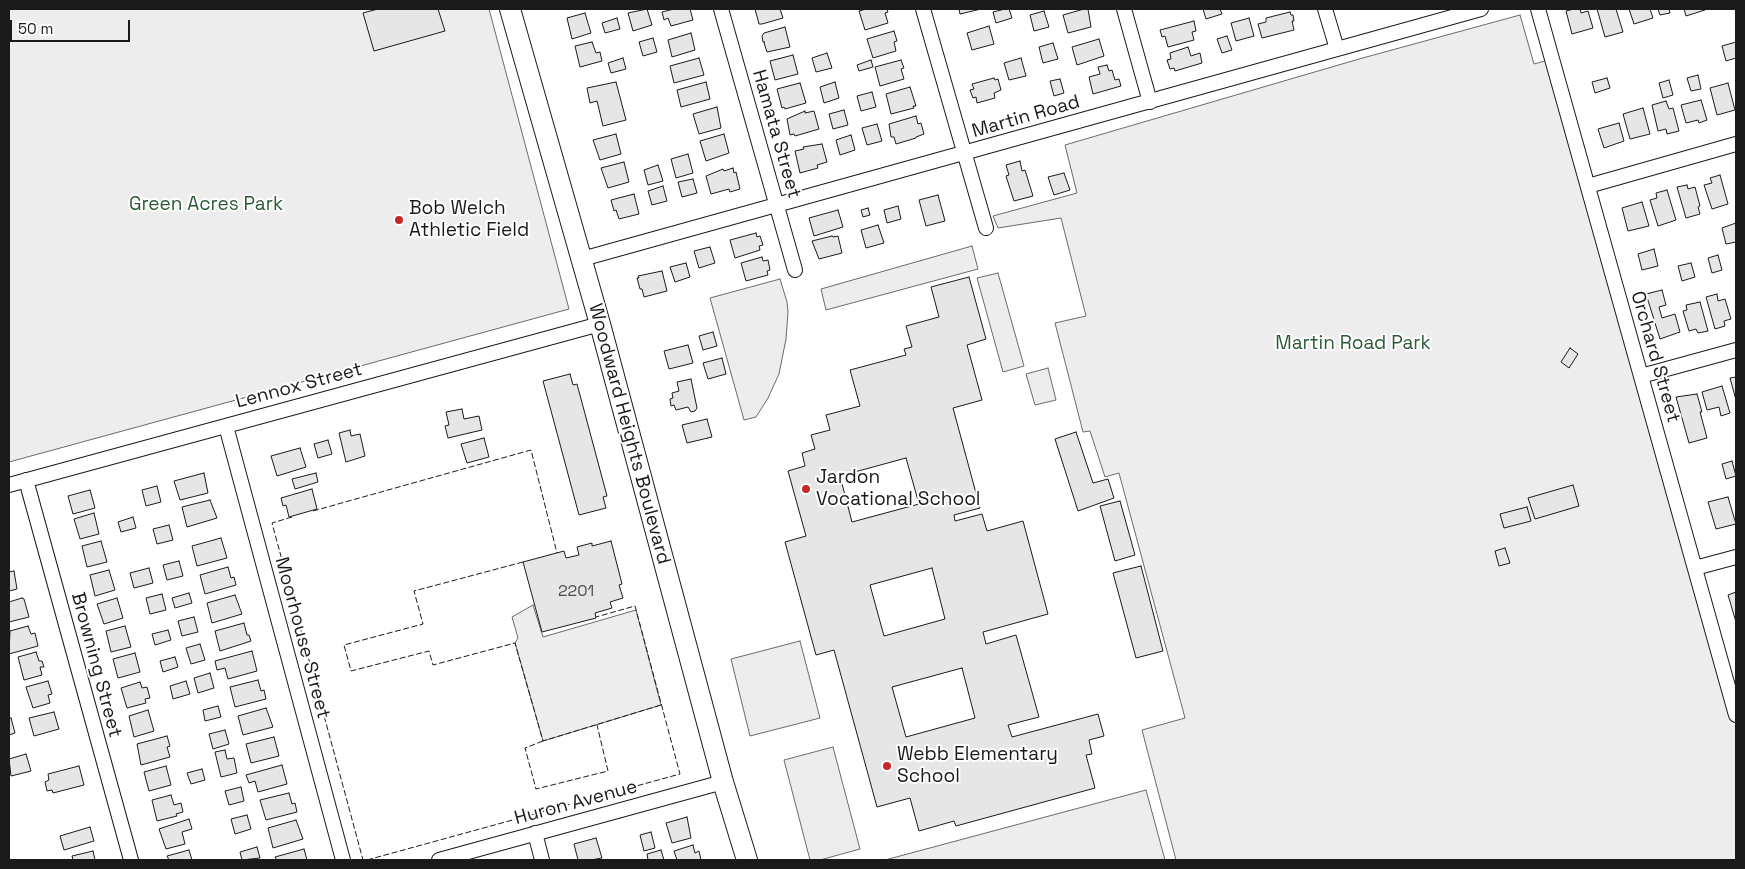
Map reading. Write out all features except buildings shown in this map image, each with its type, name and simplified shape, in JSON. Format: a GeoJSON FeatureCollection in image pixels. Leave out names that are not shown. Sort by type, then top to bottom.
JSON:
{"type":"FeatureCollection","features":[{"type":"Feature","properties":{"kind":"street","name":"Woodward Heights Boulevard"},"geometry":{"type":"LineString","coordinates":[[510,9],[582,259],[723,782],[747,860]]}},
{"type":"Feature","properties":{"kind":"street","name":"Hamata Street"},"geometry":{"type":"LineString","coordinates":[[721,9],[795,270]]}},
{"type":"Feature","properties":{"kind":"street"},"geometry":{"type":"LineString","coordinates":[[923,9],[986,228]]}},
{"type":"Feature","properties":{"kind":"street"},"geometry":{"type":"LineString","coordinates":[[1124,9],[1150,102]]}},
{"type":"Feature","properties":{"kind":"street"},"geometry":{"type":"LineString","coordinates":[[1326,9],[1337,49]]}},
{"type":"Feature","properties":{"kind":"street","name":"Martin Road"},"geometry":{"type":"LineString","coordinates":[[582,259],[1480,9]]}},
{"type":"Feature","properties":{"kind":"street","name":"Orchard Street"},"geometry":{"type":"LineString","coordinates":[[1538,9],[1736,715]]}},
{"type":"Feature","properties":{"kind":"street"},"geometry":{"type":"LineString","coordinates":[[1588,186],[1736,144]]}},
{"type":"Feature","properties":{"kind":"street","name":"Lennox Street"},"geometry":{"type":"LineString","coordinates":[[9,485],[600,324]]}},
{"type":"Feature","properties":{"kind":"street"},"geometry":{"type":"LineString","coordinates":[[1642,376],[1736,350]]}},
{"type":"Feature","properties":{"kind":"street","name":"Moorhouse Street"},"geometry":{"type":"LineString","coordinates":[[226,426],[343,860]]}},
{"type":"Feature","properties":{"kind":"street","name":"Browning Street"},"geometry":{"type":"LineString","coordinates":[[26,480],[131,860]]}},
{"type":"Feature","properties":{"kind":"street"},"geometry":{"type":"LineString","coordinates":[[1695,568],[1736,556]]}},
{"type":"Feature","properties":{"kind":"street","name":"Huron Avenue"},"geometry":{"type":"LineString","coordinates":[[439,860],[723,782]]}},
{"type":"Feature","properties":{"kind":"street"},"geometry":{"type":"LineString","coordinates":[[535,833],[542,860]]}},
{"type":"Feature","properties":{"kind":"shaded area","name":"Green Acres Park"},"geometry":{"type":"Polygon","coordinates":[[[9,9],[489,9],[569,309],[9,462],[9,9]]]}},
{"type":"Feature","properties":{"kind":"shaded area","name":"Martin Road Park"},"geometry":{"type":"Polygon","coordinates":[[[1520,15],[1534,64],[1552,59],[1736,716],[1736,860],[1176,860],[1142,730],[1185,718],[1119,473],[1105,477],[1090,431],[1083,432],[1055,323],[1086,316],[1061,218],[998,228],[993,216],[1077,193],[1065,145],[1359,59],[1520,15]]]}},
{"type":"Feature","properties":{"kind":"shaded area"},"geometry":{"type":"Polygon","coordinates":[[[972,246],[978,269],[826,310],[821,289],[972,246]]]}},
{"type":"Feature","properties":{"kind":"shaded area"},"geometry":{"type":"Polygon","coordinates":[[[998,273],[1024,366],[1003,372],[977,278],[998,273]]]}},
{"type":"Feature","properties":{"kind":"shaded area"},"geometry":{"type":"Polygon","coordinates":[[[780,279],[788,312],[786,339],[779,374],[768,398],[756,417],[744,420],[710,298],[780,279]]]}},
{"type":"Feature","properties":{"kind":"shaded area"},"geometry":{"type":"Polygon","coordinates":[[[1048,368],[1056,400],[1035,405],[1026,374],[1048,368]]]}},
{"type":"Feature","properties":{"kind":"shaded area"},"geometry":{"type":"Polygon","coordinates":[[[533,605],[543,637],[636,610],[661,705],[543,741],[515,643],[518,638],[512,617],[533,605]]]}},
{"type":"Feature","properties":{"kind":"shaded area"},"geometry":{"type":"Polygon","coordinates":[[[800,641],[820,718],[750,736],[731,659],[800,641]]]}},
{"type":"Feature","properties":{"kind":"shaded area"},"geometry":{"type":"Polygon","coordinates":[[[833,747],[860,849],[820,860],[810,860],[784,760],[833,747]]]}},
{"type":"Feature","properties":{"kind":"shaded area"},"geometry":{"type":"Polygon","coordinates":[[[1146,790],[1165,860],[885,860],[1146,790]]]}},
{"type":"Feature","properties":{"kind":"fence"},"geometry":{"type":"LineString","coordinates":[[313,511],[531,450],[557,553]]}},
{"type":"Feature","properties":{"kind":"fence"},"geometry":{"type":"LineString","coordinates":[[292,517],[272,523],[363,860]]}},
{"type":"Feature","properties":{"kind":"fence"},"geometry":{"type":"LineString","coordinates":[[523,562],[414,591],[423,624],[344,645],[351,671],[429,651],[433,665],[515,643],[543,741],[661,705]]}},
{"type":"Feature","properties":{"kind":"fence"},"geometry":{"type":"LineString","coordinates":[[367,860],[680,774],[635,606],[596,617]]}},
{"type":"Feature","properties":{"kind":"fence"},"geometry":{"type":"LineString","coordinates":[[543,741],[525,748],[536,789],[608,771],[597,725]]}},
{"type":"Feature","properties":{"kind":"place","name":"Bob Welch Athletic Field"},"geometry":{"type":"Point","coordinates":[399,220]}},
{"type":"Feature","properties":{"kind":"place","name":"Jardon Vocational School"},"geometry":{"type":"Point","coordinates":[806,489]}},
{"type":"Feature","properties":{"kind":"place","name":"Webb Elementary School"},"geometry":{"type":"Point","coordinates":[887,766]}}]}
